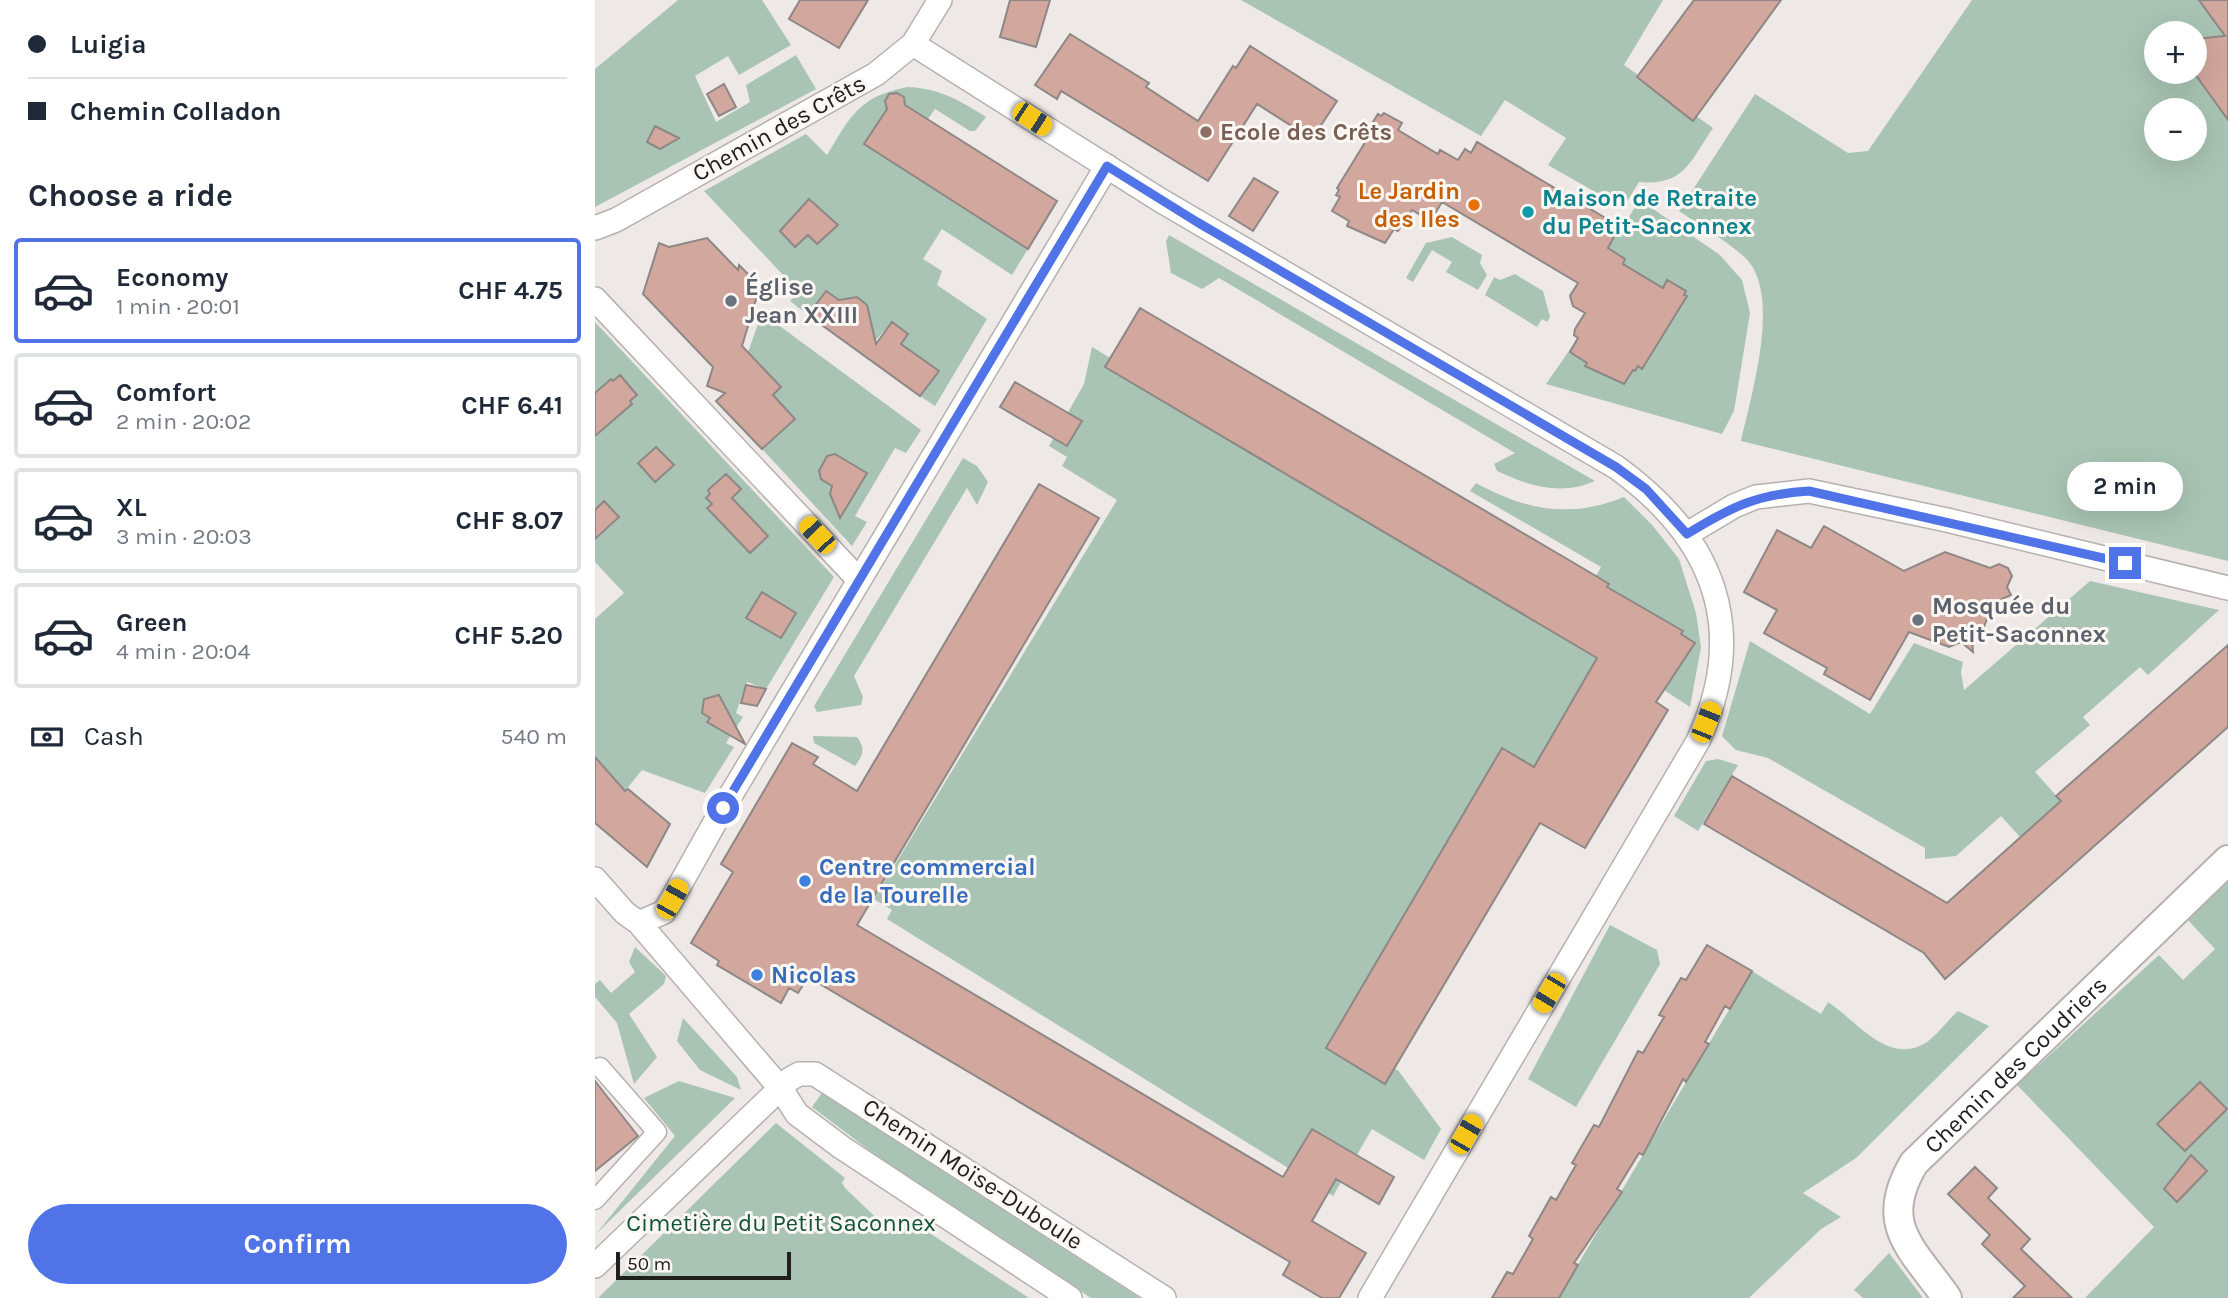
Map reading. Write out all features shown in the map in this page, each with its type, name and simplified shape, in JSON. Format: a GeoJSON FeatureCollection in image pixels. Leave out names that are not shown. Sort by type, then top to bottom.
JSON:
{"type":"FeatureCollection","features":[{"type":"Feature","properties":{"kind":"street","name":"Chemin des Crêts"},"geometry":{"type":"LineString","coordinates":[[595,228],[616,220],[876,74],[913,44],[940,0]]}},
{"type":"Feature","properties":{"kind":"street"},"geometry":{"type":"LineString","coordinates":[[913,44],[1197,222],[1616,467],[1655,497],[1687,534],[1704,563],[1720,621],[1720,670],[1706,722],[1370,1298]]}},
{"type":"Feature","properties":{"kind":"street"},"geometry":{"type":"LineString","coordinates":[[639,923],[664,912],[723,808],[1107,166]]}},
{"type":"Feature","properties":{"kind":"street"},"geometry":{"type":"LineString","coordinates":[[595,299],[859,580]]}},
{"type":"Feature","properties":{"kind":"street"},"geometry":{"type":"LineString","coordinates":[[1687,534],[1734,506],[1756,497],[1809,491],[1947,520],[2228,588]]}},
{"type":"Feature","properties":{"kind":"street","name":"Chemin des Coudriers"},"geometry":{"type":"LineString","coordinates":[[1947,1298],[1899,1230],[1898,1195],[1914,1163],[2228,860]]}},
{"type":"Feature","properties":{"kind":"street","name":"Chemin Moïse-Duboule"},"geometry":{"type":"LineString","coordinates":[[595,879],[639,923],[781,1089],[797,1114],[841,1147],[1070,1298]]}},
{"type":"Feature","properties":{"kind":"street"},"geometry":{"type":"LineString","coordinates":[[595,1200],[657,1132],[600,1067]]}},
{"type":"Feature","properties":{"kind":"street","name":"Chemin Moïse-Duboule"},"geometry":{"type":"LineString","coordinates":[[781,1089],[799,1074],[815,1074],[827,1079],[1164,1298]]}},
{"type":"Feature","properties":{"kind":"street"},"geometry":{"type":"LineString","coordinates":[[595,1266],[781,1089]]}},
{"type":"Feature","properties":{"kind":"green space"},"geometry":{"type":"Polygon","coordinates":[[[678,0],[762,0],[791,45],[739,75],[728,56],[695,76],[716,122],[750,102],[746,85],[796,55],[816,89],[595,207],[595,69],[678,0]]]}},
{"type":"Feature","properties":{"kind":"green space"},"geometry":{"type":"Polygon","coordinates":[[[1241,0],[1663,0],[1624,65],[1713,128],[1685,169],[1667,180],[1639,182],[1623,208],[1548,165],[1566,138],[1505,100],[1481,136],[1241,0]]]}},
{"type":"Feature","properties":{"kind":"green space"},"geometry":{"type":"Polygon","coordinates":[[[1972,0],[2228,0],[2228,561],[1741,441],[1756,375],[1763,324],[1758,279],[1743,256],[1679,211],[1755,94],[1848,153],[1868,151],[1972,0]]]}},
{"type":"Feature","properties":{"kind":"green space"},"geometry":{"type":"Polygon","coordinates":[[[907,87],[948,96],[986,117],[975,131],[970,131],[935,109],[928,119],[905,105],[904,97],[897,93],[890,94],[887,109],[864,144],[1028,249],[1012,275],[942,229],[923,259],[942,271],[937,285],[987,319],[935,406],[920,396],[938,371],[901,344],[907,333],[892,322],[875,341],[866,335],[863,316],[826,291],[808,315],[790,301],[799,292],[704,191],[806,134],[827,155],[850,119],[866,103],[877,96],[907,87]]]}},
{"type":"Feature","properties":{"kind":"green space"},"geometry":{"type":"Polygon","coordinates":[[[1640,200],[1720,255],[1742,280],[1750,313],[1734,411],[1722,434],[1546,384],[1578,338],[1574,335],[1575,329],[1618,261],[1623,263],[1625,259],[1608,248],[1640,200]]]}},
{"type":"Feature","properties":{"kind":"green space"},"geometry":{"type":"Polygon","coordinates":[[[1169,235],[1595,481],[1570,488],[1545,487],[1497,471],[1494,464],[1515,453],[1219,278],[1202,289],[1171,273],[1166,241],[1169,235]]]}},
{"type":"Feature","properties":{"kind":"green space"},"geometry":{"type":"Polygon","coordinates":[[[1452,237],[1482,255],[1480,263],[1487,275],[1478,290],[1446,272],[1452,262],[1432,250],[1413,282],[1406,278],[1426,243],[1452,237]]]}},
{"type":"Feature","properties":{"kind":"green space"},"geometry":{"type":"Polygon","coordinates":[[[1515,274],[1543,291],[1550,317],[1547,322],[1542,319],[1537,327],[1485,295],[1494,277],[1500,280],[1515,274]]]}},
{"type":"Feature","properties":{"kind":"green space"},"geometry":{"type":"Polygon","coordinates":[[[762,313],[921,430],[906,453],[895,448],[855,516],[867,522],[852,546],[762,449],[794,419],[773,395],[781,386],[748,352],[762,313]]]}},
{"type":"Feature","properties":{"kind":"green space"},"geometry":{"type":"Polygon","coordinates":[[[595,322],[834,577],[766,689],[747,682],[736,713],[743,717],[726,743],[734,747],[705,793],[642,770],[625,791],[595,757],[595,619],[624,593],[595,562],[595,322]]]}},
{"type":"Feature","properties":{"kind":"green space"},"geometry":{"type":"Polygon","coordinates":[[[1092,347],[1326,486],[1596,576],[1601,567],[1470,491],[1476,483],[1512,500],[1566,509],[1585,508],[1624,497],[1653,526],[1679,559],[1696,613],[1701,647],[1690,707],[1664,690],[1695,643],[1681,633],[1604,653],[1592,667],[1534,767],[1466,811],[1331,1038],[1373,1064],[1398,1070],[1441,1129],[1424,1160],[1372,1129],[1333,1196],[887,919],[892,910],[874,899],[1117,500],[1062,466],[1067,457],[1049,446],[1084,384],[1092,347]]]}},
{"type":"Feature","properties":{"kind":"green space"},"geometry":{"type":"Polygon","coordinates":[[[963,458],[977,466],[988,482],[977,505],[967,488],[854,676],[863,697],[861,705],[817,712],[814,706],[963,458]]]}},
{"type":"Feature","properties":{"kind":"green space"},"geometry":{"type":"Polygon","coordinates":[[[2090,581],[2219,610],[2148,675],[2140,667],[2083,717],[2090,725],[2035,772],[2061,801],[2020,837],[2001,816],[1956,856],[1925,859],[1925,848],[1768,758],[1736,750],[1722,736],[1750,641],[1870,714],[1914,643],[1963,662],[1961,672],[1964,690],[2090,581]]]}},
{"type":"Feature","properties":{"kind":"green space"},"geometry":{"type":"Polygon","coordinates":[[[813,736],[857,737],[862,745],[862,755],[855,766],[814,743],[813,736]]]}},
{"type":"Feature","properties":{"kind":"green space"},"geometry":{"type":"Polygon","coordinates":[[[1718,759],[1738,765],[1698,831],[1674,816],[1706,761],[1718,759]]]}},
{"type":"Feature","properties":{"kind":"green space"},"geometry":{"type":"Polygon","coordinates":[[[2228,882],[2228,1298],[2085,1298],[2154,1227],[2017,1085],[2159,955],[2183,980],[2215,949],[2187,919],[2228,882]]]}},
{"type":"Feature","properties":{"kind":"green space"},"geometry":{"type":"Polygon","coordinates":[[[1610,925],[1657,950],[1660,964],[1576,1107],[1528,1079],[1610,925]]]}},
{"type":"Feature","properties":{"kind":"green space"},"geometry":{"type":"Polygon","coordinates":[[[635,947],[666,976],[664,984],[629,1014],[657,1057],[634,1084],[617,1023],[595,997],[595,984],[600,980],[611,993],[635,972],[629,962],[635,947]]]}},
{"type":"Feature","properties":{"kind":"green space"},"geometry":{"type":"Polygon","coordinates":[[[1752,971],[1821,1014],[1828,1002],[1874,1038],[1900,1049],[1913,1048],[1927,1042],[1958,1011],[1989,1026],[1856,1158],[1803,1193],[1841,1217],[1821,1229],[1749,1298],[1558,1298],[1752,971]]]}},
{"type":"Feature","properties":{"kind":"green space"},"geometry":{"type":"Polygon","coordinates":[[[683,1018],[737,1077],[741,1090],[700,1070],[677,1041],[683,1018]]]}},
{"type":"Feature","properties":{"kind":"green space"},"geometry":{"type":"Polygon","coordinates":[[[679,1081],[735,1098],[596,1234],[675,1136],[644,1098],[679,1081]]]}},
{"type":"Feature","properties":{"kind":"green space"},"geometry":{"type":"Polygon","coordinates":[[[822,1093],[1140,1298],[1091,1298],[889,1165],[812,1107],[822,1093]]]}},
{"type":"Feature","properties":{"kind":"green space","name":"Cimetière du Petit Saconnex"},"geometry":{"type":"Polygon","coordinates":[[[776,1123],[845,1178],[842,1183],[845,1188],[891,1232],[897,1231],[908,1219],[1029,1298],[598,1298],[776,1123]]]}},
{"type":"Feature","properties":{"kind":"green space"},"geometry":{"type":"Polygon","coordinates":[[[1889,1253],[1923,1298],[1863,1298],[1854,1290],[1889,1253]]]}},
{"type":"Feature","properties":{"kind":"building"},"geometry":{"type":"Polygon","coordinates":[[[800,0],[868,0],[839,48],[789,19],[800,0]]]}},
{"type":"Feature","properties":{"kind":"building"},"geometry":{"type":"Polygon","coordinates":[[[1010,0],[1050,0],[1036,47],[1000,37],[1010,0]]]}},
{"type":"Feature","properties":{"kind":"building"},"geometry":{"type":"Polygon","coordinates":[[[1694,0],[1781,0],[1693,121],[1637,77],[1694,0]]]}},
{"type":"Feature","properties":{"kind":"building"},"geometry":{"type":"Polygon","coordinates":[[[2199,0],[2228,0],[2228,120],[2202,84],[2207,84],[2207,38],[2225,36],[2199,0]]]}},
{"type":"Feature","properties":{"kind":"building"},"geometry":{"type":"Polygon","coordinates":[[[1070,34],[1149,83],[1146,87],[1198,121],[1233,66],[1236,68],[1250,46],[1337,101],[1312,139],[1257,104],[1208,181],[1061,91],[1057,99],[1035,85],[1070,34]]]}},
{"type":"Feature","properties":{"kind":"building"},"geometry":{"type":"Polygon","coordinates":[[[724,84],[736,107],[719,116],[707,94],[724,84]]]}},
{"type":"Feature","properties":{"kind":"building"},"geometry":{"type":"Polygon","coordinates":[[[897,93],[904,97],[905,105],[1057,201],[1028,249],[864,144],[887,109],[885,101],[889,94],[897,93]]]}},
{"type":"Feature","properties":{"kind":"building"},"geometry":{"type":"Polygon","coordinates":[[[1384,113],[1402,123],[1398,130],[1438,154],[1440,150],[1458,160],[1465,149],[1471,153],[1477,142],[1614,223],[1607,233],[1614,237],[1608,248],[1625,259],[1623,264],[1663,288],[1667,280],[1686,291],[1684,295],[1687,296],[1642,369],[1638,366],[1633,370],[1624,384],[1585,366],[1587,363],[1570,352],[1578,338],[1574,335],[1575,329],[1585,313],[1573,306],[1570,296],[1578,283],[1442,202],[1434,215],[1424,217],[1412,210],[1398,231],[1394,229],[1385,243],[1347,226],[1349,221],[1332,211],[1340,197],[1336,195],[1339,190],[1337,188],[1369,136],[1366,133],[1378,114],[1381,116],[1384,113]]]}},
{"type":"Feature","properties":{"kind":"building"},"geometry":{"type":"Polygon","coordinates":[[[655,126],[679,138],[660,149],[647,142],[655,126]]]}},
{"type":"Feature","properties":{"kind":"building"},"geometry":{"type":"Polygon","coordinates":[[[1254,178],[1278,192],[1253,231],[1229,216],[1254,178]]]}},
{"type":"Feature","properties":{"kind":"building"},"geometry":{"type":"Polygon","coordinates":[[[809,199],[838,225],[817,244],[808,235],[795,247],[780,231],[809,199]]]}},
{"type":"Feature","properties":{"kind":"building"},"geometry":{"type":"Polygon","coordinates":[[[707,238],[738,270],[739,265],[760,286],[742,346],[781,387],[773,395],[795,419],[762,449],[716,401],[725,393],[707,386],[713,367],[643,294],[659,243],[669,247],[707,238]]]}},
{"type":"Feature","properties":{"kind":"building"},"geometry":{"type":"Polygon","coordinates":[[[826,291],[839,300],[857,297],[867,305],[876,344],[892,322],[908,334],[901,344],[939,371],[920,396],[808,315],[826,291]]]}},
{"type":"Feature","properties":{"kind":"building"},"geometry":{"type":"Polygon","coordinates":[[[1140,308],[1596,576],[1609,584],[1607,587],[1683,631],[1681,634],[1695,643],[1656,702],[1668,710],[1585,848],[1540,823],[1385,1084],[1326,1048],[1502,748],[1534,767],[1597,658],[1105,367],[1140,308]]]}},
{"type":"Feature","properties":{"kind":"building"},"geometry":{"type":"Polygon","coordinates":[[[620,375],[637,395],[630,401],[632,404],[595,436],[595,393],[620,375]]]}},
{"type":"Feature","properties":{"kind":"building"},"geometry":{"type":"Polygon","coordinates":[[[1015,382],[1082,421],[1067,446],[1000,407],[1015,382]]]}},
{"type":"Feature","properties":{"kind":"building"},"geometry":{"type":"Polygon","coordinates":[[[656,447],[674,465],[655,482],[638,463],[656,447]]]}},
{"type":"Feature","properties":{"kind":"building"},"geometry":{"type":"Polygon","coordinates":[[[835,454],[867,473],[840,518],[830,494],[832,486],[821,479],[819,471],[827,456],[835,454]]]}},
{"type":"Feature","properties":{"kind":"building"},"geometry":{"type":"Polygon","coordinates":[[[726,474],[741,489],[732,498],[768,536],[750,553],[707,508],[712,504],[706,498],[710,494],[708,490],[726,474]]]}},
{"type":"Feature","properties":{"kind":"building"},"geometry":{"type":"Polygon","coordinates":[[[1039,484],[1099,518],[857,925],[1283,1177],[1312,1129],[1394,1177],[1379,1204],[1336,1179],[1312,1221],[1366,1253],[1339,1298],[1322,1298],[1283,1275],[1290,1262],[808,977],[798,993],[789,988],[781,1003],[717,965],[719,961],[691,943],[733,872],[721,864],[792,743],[818,757],[813,764],[857,791],[1039,484]]]}},
{"type":"Feature","properties":{"kind":"building"},"geometry":{"type":"Polygon","coordinates":[[[604,501],[619,517],[595,539],[595,510],[604,501]]]}},
{"type":"Feature","properties":{"kind":"building"},"geometry":{"type":"Polygon","coordinates":[[[1824,526],[1904,571],[1945,552],[1990,568],[1999,564],[2008,568],[2012,576],[2007,587],[2011,595],[1993,603],[1982,632],[1972,637],[1973,652],[1961,642],[1949,647],[1909,632],[1870,700],[1824,674],[1827,668],[1764,633],[1777,610],[1744,592],[1777,530],[1811,548],[1824,526]]]}},
{"type":"Feature","properties":{"kind":"building"},"geometry":{"type":"Polygon","coordinates":[[[762,592],[796,613],[781,638],[746,618],[762,592]]]}},
{"type":"Feature","properties":{"kind":"building"},"geometry":{"type":"Polygon","coordinates":[[[2228,645],[2228,727],[1945,979],[1924,953],[1704,824],[1732,776],[1947,903],[2061,801],[2056,796],[2228,645]]]}},
{"type":"Feature","properties":{"kind":"building"},"geometry":{"type":"Polygon","coordinates":[[[746,685],[766,689],[757,706],[741,703],[746,685]]]}},
{"type":"Feature","properties":{"kind":"building"},"geometry":{"type":"Polygon","coordinates":[[[719,695],[745,744],[707,722],[710,718],[702,713],[704,699],[719,695]]]}},
{"type":"Feature","properties":{"kind":"building"},"geometry":{"type":"Polygon","coordinates":[[[595,757],[625,791],[628,789],[670,824],[647,867],[595,823],[595,757]]]}},
{"type":"Feature","properties":{"kind":"building"},"geometry":{"type":"Polygon","coordinates":[[[1707,945],[1752,971],[1730,1009],[1725,1006],[1705,1042],[1709,1044],[1686,1082],[1683,1079],[1643,1155],[1639,1153],[1617,1189],[1622,1192],[1574,1263],[1578,1265],[1559,1298],[1492,1298],[1507,1272],[1513,1274],[1533,1239],[1529,1236],[1551,1197],[1556,1200],[1576,1165],[1572,1163],[1594,1125],[1599,1127],[1638,1051],[1643,1053],[1664,1017],[1659,1015],[1681,978],[1686,980],[1707,945]]]}},
{"type":"Feature","properties":{"kind":"building"},"geometry":{"type":"Polygon","coordinates":[[[595,1081],[638,1136],[595,1171],[595,1081]]]}},
{"type":"Feature","properties":{"kind":"building"},"geometry":{"type":"Polygon","coordinates":[[[2200,1082],[2227,1109],[2185,1151],[2157,1124],[2200,1082]]]}},
{"type":"Feature","properties":{"kind":"building"},"geometry":{"type":"Polygon","coordinates":[[[2191,1155],[2207,1171],[2177,1202],[2164,1189],[2191,1155]]]}},
{"type":"Feature","properties":{"kind":"building"},"geometry":{"type":"Polygon","coordinates":[[[1975,1167],[1997,1188],[1988,1198],[2030,1239],[2021,1249],[2072,1298],[2013,1298],[2025,1286],[1982,1244],[1990,1235],[1948,1194],[1975,1167]]]}},
{"type":"Feature","properties":{"kind":"place","name":"Ecole des Crêts"},"geometry":{"type":"Point","coordinates":[1206,132]}},
{"type":"Feature","properties":{"kind":"place","name":"Le Jardin des Iles"},"geometry":{"type":"Point","coordinates":[1474,205]}},
{"type":"Feature","properties":{"kind":"place","name":"Maison de Retraite du Petit-Saconnex"},"geometry":{"type":"Point","coordinates":[1528,212]}},
{"type":"Feature","properties":{"kind":"place","name":"Église Jean XXIII"},"geometry":{"type":"Point","coordinates":[731,301]}},
{"type":"Feature","properties":{"kind":"place","name":"Mosquée du Petit-Saconnex"},"geometry":{"type":"Point","coordinates":[1918,620]}},
{"type":"Feature","properties":{"kind":"place","name":"Centre commercial de la Tourelle"},"geometry":{"type":"Point","coordinates":[805,881]}},
{"type":"Feature","properties":{"kind":"place","name":"Nicolas"},"geometry":{"type":"Point","coordinates":[757,975]}},
{"type":"Feature","properties":{"kind":"route"},"geometry":{"type":"LineString","coordinates":[[723,808],[1107,166],[1197,222],[1616,467],[1646,489],[1687,534],[1734,506],[1756,497],[1809,491],[1947,520],[2125,563]]}}]}
